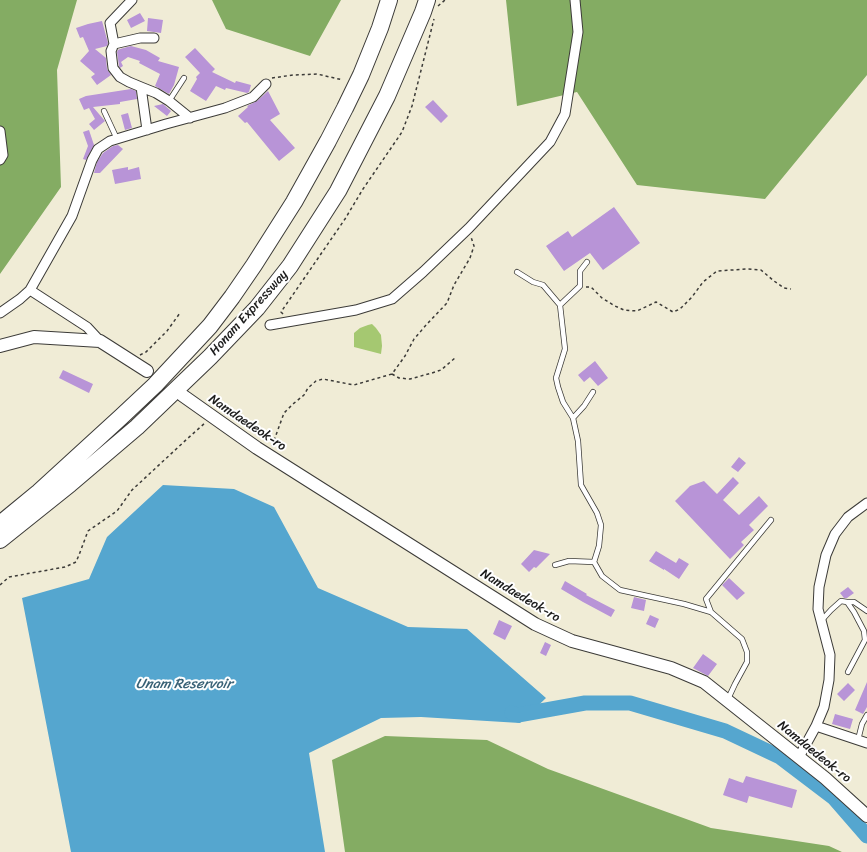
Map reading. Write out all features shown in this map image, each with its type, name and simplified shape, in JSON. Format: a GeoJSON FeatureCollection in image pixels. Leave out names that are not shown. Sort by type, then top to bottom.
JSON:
{"type":"FeatureCollection","features":[{"type":"Feature","properties":{"kind":"highway","name":"Honam Expressway"},"geometry":{"type":"LineString","coordinates":[[0,524],[51,481],[155,385],[210,326],[232,297],[294,202],[328,141],[361,75],[380,28],[389,0]]}},
{"type":"Feature","properties":{"kind":"highway","name":"Honam Expressway"},"geometry":{"type":"LineString","coordinates":[[0,540],[70,484],[137,427],[210,357],[257,308],[290,266],[338,191],[387,96],[423,12],[432,4]]}},
{"type":"Feature","properties":{"kind":"main road"},"geometry":{"type":"LineString","coordinates":[[0,346],[34,337],[100,341],[147,370]]}},
{"type":"Feature","properties":{"kind":"main road","name":"Namdaedeok-ro"},"geometry":{"type":"LineString","coordinates":[[182,395],[268,455],[535,624],[572,641],[671,668],[704,682],[825,778],[867,816]]}},
{"type":"Feature","properties":{"kind":"street"},"geometry":{"type":"LineString","coordinates":[[132,0],[110,23],[114,44],[111,51],[113,68],[120,77],[156,93],[190,118]]}},
{"type":"Feature","properties":{"kind":"street"},"geometry":{"type":"LineString","coordinates":[[270,325],[356,310],[392,299],[423,272],[468,228],[550,142],[565,114],[578,32],[575,0]]}},
{"type":"Feature","properties":{"kind":"street"},"geometry":{"type":"LineString","coordinates":[[114,44],[140,38],[154,38]]}},
{"type":"Feature","properties":{"kind":"street"},"geometry":{"type":"LineString","coordinates":[[0,313],[30,290],[72,216],[92,160],[98,149],[110,141],[225,108],[253,97],[266,84]]}},
{"type":"Feature","properties":{"kind":"street"},"geometry":{"type":"LineString","coordinates":[[141,87],[147,130]]}},
{"type":"Feature","properties":{"kind":"street"},"geometry":{"type":"LineString","coordinates":[[0,131],[3,155],[0,160]]}},
{"type":"Feature","properties":{"kind":"street"},"geometry":{"type":"LineString","coordinates":[[30,290],[87,327],[100,341]]}},
{"type":"Feature","properties":{"kind":"street"},"geometry":{"type":"LineString","coordinates":[[799,757],[816,726],[824,707],[829,680],[830,655],[818,609],[819,587],[826,555],[835,534],[848,517],[867,503]]}},
{"type":"Feature","properties":{"kind":"street"},"geometry":{"type":"LineString","coordinates":[[816,726],[863,742]]}},
{"type":"Feature","properties":{"kind":"lane"},"geometry":{"type":"LineString","coordinates":[[168,101],[184,78]]}},
{"type":"Feature","properties":{"kind":"lane"},"geometry":{"type":"LineString","coordinates":[[104,110],[116,140]]}},
{"type":"Feature","properties":{"kind":"lane"},"geometry":{"type":"LineString","coordinates":[[560,305],[580,286],[580,271],[587,262]]}},
{"type":"Feature","properties":{"kind":"lane"},"geometry":{"type":"LineString","coordinates":[[517,272],[533,282],[543,285],[560,305],[565,349],[556,378],[563,402],[573,418],[578,441],[581,485],[597,513],[601,525],[599,546],[594,562],[602,576],[620,590],[684,604],[711,612],[742,639],[748,652],[746,662],[728,701]]}},
{"type":"Feature","properties":{"kind":"lane"},"geometry":{"type":"LineString","coordinates":[[573,418],[584,406],[593,392]]}},
{"type":"Feature","properties":{"kind":"lane"},"geometry":{"type":"LineString","coordinates":[[711,612],[706,598],[771,520]]}},
{"type":"Feature","properties":{"kind":"lane"},"geometry":{"type":"LineString","coordinates":[[555,565],[569,561],[594,562]]}},
{"type":"Feature","properties":{"kind":"lane"},"geometry":{"type":"LineString","coordinates":[[821,621],[830,610],[841,601],[854,602],[867,611]]}},
{"type":"Feature","properties":{"kind":"lane"},"geometry":{"type":"LineString","coordinates":[[847,602],[864,631],[865,640],[848,672]]}},
{"type":"Feature","properties":{"kind":"lane"},"geometry":{"type":"LineString","coordinates":[[863,742],[862,724],[867,714]]}},
{"type":"Feature","properties":{"kind":"path"},"geometry":{"type":"LineString","coordinates":[[432,4],[445,0]]}},
{"type":"Feature","properties":{"kind":"path"},"geometry":{"type":"LineString","coordinates":[[290,322],[281,312],[345,219],[363,189],[402,132],[412,106],[435,15]]}},
{"type":"Feature","properties":{"kind":"path"},"geometry":{"type":"LineString","coordinates":[[266,84],[270,79],[293,75],[317,74],[343,80]]}},
{"type":"Feature","properties":{"kind":"path"},"geometry":{"type":"LineString","coordinates":[[268,455],[284,413],[304,395],[308,388],[316,381],[323,379],[354,385],[392,374],[405,356],[414,338],[447,303],[454,285],[470,258],[474,246],[468,228]]}},
{"type":"Feature","properties":{"kind":"path"},"geometry":{"type":"LineString","coordinates":[[580,286],[591,287],[602,298],[624,310],[637,311],[656,302],[673,312],[680,309],[704,282],[717,271],[747,269],[761,270],[784,288],[790,289]]}},
{"type":"Feature","properties":{"kind":"path"},"geometry":{"type":"LineString","coordinates":[[130,360],[146,352],[167,331],[180,313]]}},
{"type":"Feature","properties":{"kind":"path"},"geometry":{"type":"LineString","coordinates":[[392,374],[399,378],[410,379],[441,370],[455,358]]}},
{"type":"Feature","properties":{"kind":"path"},"geometry":{"type":"LineString","coordinates":[[0,585],[9,576],[65,567],[76,562],[80,555],[88,531],[117,510],[132,490],[186,439],[212,417]]}},
{"type":"Feature","properties":{"kind":"green space"},"geometry":{"type":"Polygon","coordinates":[[[0,0],[77,0],[57,70],[61,187],[0,274],[0,0]]]}},
{"type":"Feature","properties":{"kind":"green space"},"geometry":{"type":"Polygon","coordinates":[[[212,0],[341,0],[310,56],[226,29],[212,0]]]}},
{"type":"Feature","properties":{"kind":"green space"},"geometry":{"type":"Polygon","coordinates":[[[506,0],[867,0],[867,75],[765,199],[637,185],[577,92],[517,106],[506,0]]]}},
{"type":"Feature","properties":{"kind":"green space"},"geometry":{"type":"Polygon","coordinates":[[[372,324],[381,335],[381,354],[354,347],[354,333],[360,328],[372,324]]]}},
{"type":"Feature","properties":{"kind":"green space"},"geometry":{"type":"Polygon","coordinates":[[[385,736],[487,740],[548,769],[711,828],[829,846],[842,852],[345,852],[332,760],[385,736]]]}},
{"type":"Feature","properties":{"kind":"water","name":"Unam Reservoir"},"geometry":{"type":"Polygon","coordinates":[[[163,485],[234,489],[274,507],[318,588],[408,627],[467,629],[546,698],[520,723],[421,717],[381,718],[309,753],[325,852],[71,852],[22,598],[89,579],[107,537],[163,485]]]}},
{"type":"Feature","properties":{"kind":"building"},"geometry":{"type":"Polygon","coordinates":[[[140,13],[145,21],[131,28],[127,20],[140,13]]]}},
{"type":"Feature","properties":{"kind":"building"},"geometry":{"type":"Polygon","coordinates":[[[148,18],[163,20],[161,33],[147,31],[148,18]]]}},
{"type":"Feature","properties":{"kind":"building"},"geometry":{"type":"Polygon","coordinates":[[[102,21],[108,43],[107,46],[95,49],[106,58],[107,69],[111,75],[97,85],[91,77],[95,74],[80,61],[89,51],[83,37],[80,38],[76,28],[102,21]]]}},
{"type":"Feature","properties":{"kind":"building"},"geometry":{"type":"Polygon","coordinates":[[[131,46],[146,50],[160,58],[158,61],[179,67],[174,85],[169,94],[155,86],[160,74],[139,63],[140,61],[128,57],[121,62],[123,66],[120,68],[117,52],[118,50],[131,46]]]}},
{"type":"Feature","properties":{"kind":"building"},"geometry":{"type":"Polygon","coordinates":[[[195,48],[215,69],[212,72],[235,83],[236,81],[251,85],[249,92],[247,93],[226,88],[225,90],[216,86],[206,101],[190,91],[197,79],[196,77],[200,73],[185,57],[195,48]]]}},
{"type":"Feature","properties":{"kind":"building"},"geometry":{"type":"Polygon","coordinates":[[[131,89],[136,91],[137,99],[120,102],[120,104],[93,107],[105,121],[94,130],[89,124],[95,119],[89,108],[84,110],[79,99],[86,96],[131,89]]]}},
{"type":"Feature","properties":{"kind":"building"},"geometry":{"type":"Polygon","coordinates":[[[268,91],[280,114],[270,120],[295,148],[279,161],[247,122],[245,123],[238,116],[248,107],[247,106],[257,101],[268,91]]]}},
{"type":"Feature","properties":{"kind":"building"},"geometry":{"type":"Polygon","coordinates":[[[433,100],[448,116],[441,123],[425,107],[433,100]]]}},
{"type":"Feature","properties":{"kind":"building"},"geometry":{"type":"Polygon","coordinates":[[[163,104],[171,111],[167,116],[154,106],[163,104]]]}},
{"type":"Feature","properties":{"kind":"building"},"geometry":{"type":"Polygon","coordinates":[[[128,113],[132,128],[125,130],[121,115],[128,113]]]}},
{"type":"Feature","properties":{"kind":"building"},"geometry":{"type":"Polygon","coordinates":[[[89,130],[94,145],[86,160],[83,159],[88,146],[83,132],[89,130]]]}},
{"type":"Feature","properties":{"kind":"building"},"geometry":{"type":"Polygon","coordinates":[[[118,145],[123,149],[100,173],[94,173],[97,162],[103,153],[113,146],[118,145]]]}},
{"type":"Feature","properties":{"kind":"building"},"geometry":{"type":"Polygon","coordinates":[[[128,167],[128,170],[139,167],[141,179],[115,184],[112,170],[128,167]]]}},
{"type":"Feature","properties":{"kind":"building"},"geometry":{"type":"Polygon","coordinates":[[[614,207],[640,243],[603,270],[590,253],[564,271],[546,246],[568,231],[572,237],[614,207]]]}},
{"type":"Feature","properties":{"kind":"building"},"geometry":{"type":"Polygon","coordinates":[[[595,361],[608,378],[598,386],[590,377],[584,382],[578,375],[595,361]]]}},
{"type":"Feature","properties":{"kind":"building"},"geometry":{"type":"Polygon","coordinates":[[[63,370],[93,384],[89,393],[59,378],[63,370]]]}},
{"type":"Feature","properties":{"kind":"building"},"geometry":{"type":"Polygon","coordinates":[[[739,457],[746,463],[738,472],[731,467],[739,457]]]}},
{"type":"Feature","properties":{"kind":"building"},"geometry":{"type":"Polygon","coordinates":[[[733,477],[739,483],[723,500],[739,515],[759,496],[768,506],[749,525],[754,530],[741,542],[744,545],[730,559],[675,501],[690,486],[704,481],[717,494],[733,477]]]}},
{"type":"Feature","properties":{"kind":"building"},"geometry":{"type":"Polygon","coordinates":[[[534,550],[550,554],[536,568],[534,567],[529,572],[521,564],[534,550]]]}},
{"type":"Feature","properties":{"kind":"building"},"geometry":{"type":"Polygon","coordinates":[[[656,551],[676,563],[679,558],[689,564],[679,579],[649,561],[656,551]]]}},
{"type":"Feature","properties":{"kind":"building"},"geometry":{"type":"Polygon","coordinates":[[[729,578],[745,593],[737,600],[722,585],[729,578]]]}},
{"type":"Feature","properties":{"kind":"building"},"geometry":{"type":"Polygon","coordinates":[[[565,581],[587,594],[586,595],[615,610],[611,617],[561,589],[565,581]]]}},
{"type":"Feature","properties":{"kind":"building"},"geometry":{"type":"Polygon","coordinates":[[[848,587],[854,593],[847,598],[844,598],[840,593],[848,587]]]}},
{"type":"Feature","properties":{"kind":"building"},"geometry":{"type":"Polygon","coordinates":[[[634,597],[646,600],[644,611],[631,608],[634,597]]]}},
{"type":"Feature","properties":{"kind":"building"},"geometry":{"type":"Polygon","coordinates":[[[650,615],[659,619],[655,628],[646,624],[650,615]]]}},
{"type":"Feature","properties":{"kind":"building"},"geometry":{"type":"Polygon","coordinates":[[[499,620],[512,626],[505,640],[493,634],[499,620]]]}},
{"type":"Feature","properties":{"kind":"building"},"geometry":{"type":"Polygon","coordinates":[[[545,642],[551,645],[546,656],[540,653],[545,642]]]}},
{"type":"Feature","properties":{"kind":"building"},"geometry":{"type":"Polygon","coordinates":[[[703,654],[717,664],[708,676],[693,668],[703,654]]]}},
{"type":"Feature","properties":{"kind":"building"},"geometry":{"type":"Polygon","coordinates":[[[867,682],[867,707],[863,714],[855,710],[867,682]]]}},
{"type":"Feature","properties":{"kind":"building"},"geometry":{"type":"Polygon","coordinates":[[[848,683],[855,690],[844,701],[837,694],[848,683]]]}},
{"type":"Feature","properties":{"kind":"building"},"geometry":{"type":"Polygon","coordinates":[[[835,714],[853,719],[850,729],[832,724],[835,714]]]}},
{"type":"Feature","properties":{"kind":"building"},"geometry":{"type":"Polygon","coordinates":[[[746,776],[797,790],[792,808],[749,796],[747,803],[723,795],[729,778],[743,783],[746,776]]]}},
{"type":"Feature","properties":{"kind":"waterway"},"geometry":{"type":"LineString","coordinates":[[512,713],[518,715],[585,703],[630,703],[725,731],[780,757],[834,798],[867,836]]}}]}
